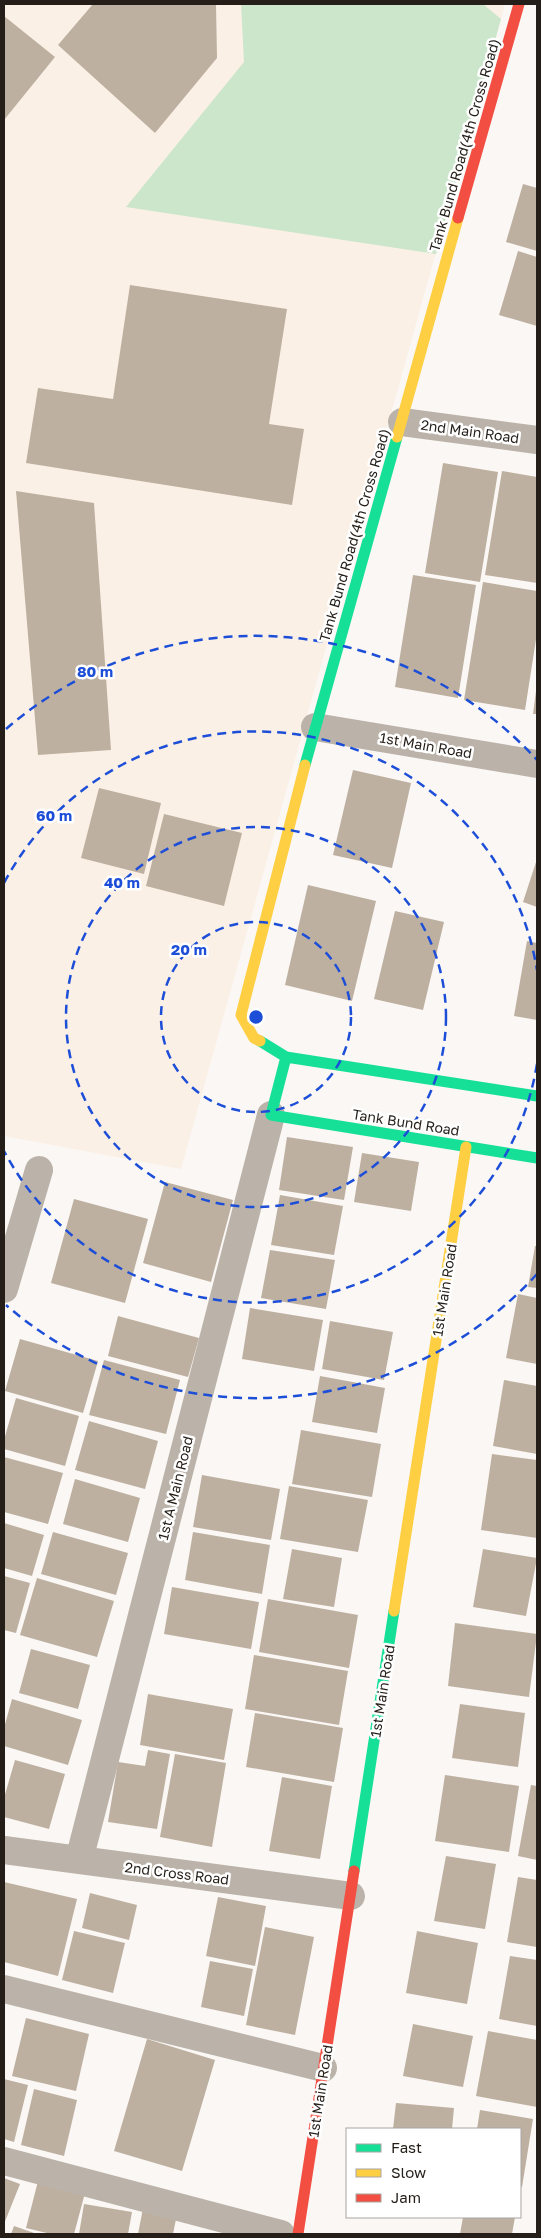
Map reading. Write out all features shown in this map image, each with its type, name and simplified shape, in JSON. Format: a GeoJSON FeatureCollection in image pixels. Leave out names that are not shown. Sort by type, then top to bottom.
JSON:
{"type":"FeatureCollection","features":[{"type":"Feature","properties":{"kind":"street","name":"Tank Bund Road(4th Cross Road)"},"geometry":{"type":"LineString","coordinates":[[286,1057],[254,1038],[241,1015],[315,726],[519,4]]}},
{"type":"Feature","properties":{"kind":"street","name":"2nd Main Road"},"geometry":{"type":"LineString","coordinates":[[402,422],[537,440]]}},
{"type":"Feature","properties":{"kind":"street","name":"1st Main Road"},"geometry":{"type":"LineString","coordinates":[[315,726],[537,764]]}},
{"type":"Feature","properties":{"kind":"street"},"geometry":{"type":"LineString","coordinates":[[271,1116],[286,1057],[537,1096]]}},
{"type":"Feature","properties":{"kind":"street","name":"Tank Bund Road"},"geometry":{"type":"LineString","coordinates":[[271,1116],[537,1158]]}},
{"type":"Feature","properties":{"kind":"street","name":"1st A Main Road"},"geometry":{"type":"LineString","coordinates":[[79,1860],[271,1116]]}},
{"type":"Feature","properties":{"kind":"street","name":"1st Main Road"},"geometry":{"type":"LineString","coordinates":[[298,2234],[466,1147]]}},
{"type":"Feature","properties":{"kind":"street"},"geometry":{"type":"LineString","coordinates":[[4,1289],[39,1170]]}},
{"type":"Feature","properties":{"kind":"street","name":"2nd Cross Road"},"geometry":{"type":"LineString","coordinates":[[4,1850],[350,1896]]}},
{"type":"Feature","properties":{"kind":"street"},"geometry":{"type":"LineString","coordinates":[[4,1989],[323,2068]]}},
{"type":"Feature","properties":{"kind":"street"},"geometry":{"type":"LineString","coordinates":[[4,2161],[281,2234]]}},
{"type":"Feature","properties":{"kind":"shaded area"},"geometry":{"type":"Polygon","coordinates":[[[4,4],[505,4],[181,1169],[4,1136],[4,4]]]}},
{"type":"Feature","properties":{"kind":"green space"},"geometry":{"type":"Polygon","coordinates":[[[241,4],[483,4],[501,19],[436,254],[126,207],[244,62],[241,4]]]}},
{"type":"Feature","properties":{"kind":"building"},"geometry":{"type":"Polygon","coordinates":[[[93,4],[216,4],[217,58],[155,133],[58,45],[93,4]]]}},
{"type":"Feature","properties":{"kind":"building"},"geometry":{"type":"Polygon","coordinates":[[[4,16],[55,57],[4,120],[4,16]]]}},
{"type":"Feature","properties":{"kind":"building"},"geometry":{"type":"Polygon","coordinates":[[[523,184],[537,188],[537,251],[506,242],[523,184]]]}},
{"type":"Feature","properties":{"kind":"building"},"geometry":{"type":"Polygon","coordinates":[[[518,251],[537,257],[537,326],[499,315],[518,251]]]}},
{"type":"Feature","properties":{"kind":"building"},"geometry":{"type":"Polygon","coordinates":[[[130,285],[287,309],[269,424],[304,429],[292,505],[26,463],[38,388],[113,399],[130,285]]]}},
{"type":"Feature","properties":{"kind":"building"},"geometry":{"type":"Polygon","coordinates":[[[443,463],[498,472],[480,582],[425,573],[443,463]]]}},
{"type":"Feature","properties":{"kind":"building"},"geometry":{"type":"Polygon","coordinates":[[[502,471],[537,477],[537,583],[485,575],[502,471]]]}},
{"type":"Feature","properties":{"kind":"building"},"geometry":{"type":"Polygon","coordinates":[[[16,491],[94,503],[111,750],[38,755],[16,491]]]}},
{"type":"Feature","properties":{"kind":"building"},"geometry":{"type":"Polygon","coordinates":[[[413,575],[476,585],[458,698],[395,687],[413,575]]]}},
{"type":"Feature","properties":{"kind":"building"},"geometry":{"type":"Polygon","coordinates":[[[483,582],[537,591],[537,633],[525,710],[464,700],[483,582]]]}},
{"type":"Feature","properties":{"kind":"building"},"geometry":{"type":"Polygon","coordinates":[[[536,691],[537,714],[533,714],[536,691]]]}},
{"type":"Feature","properties":{"kind":"building"},"geometry":{"type":"Polygon","coordinates":[[[353,770],[411,783],[392,868],[333,855],[353,770]]]}},
{"type":"Feature","properties":{"kind":"building"},"geometry":{"type":"Polygon","coordinates":[[[99,788],[161,803],[144,874],[81,858],[99,788]]]}},
{"type":"Feature","properties":{"kind":"building"},"geometry":{"type":"Polygon","coordinates":[[[164,814],[242,833],[224,906],[146,886],[164,814]]]}},
{"type":"Feature","properties":{"kind":"building"},"geometry":{"type":"Polygon","coordinates":[[[537,859],[537,907],[523,902],[537,859]]]}},
{"type":"Feature","properties":{"kind":"building"},"geometry":{"type":"Polygon","coordinates":[[[308,885],[376,901],[352,1001],[285,985],[308,885]]]}},
{"type":"Feature","properties":{"kind":"building"},"geometry":{"type":"Polygon","coordinates":[[[395,911],[444,922],[423,1010],[374,999],[395,911]]]}},
{"type":"Feature","properties":{"kind":"building"},"geometry":{"type":"Polygon","coordinates":[[[527,941],[537,943],[537,1020],[514,1016],[527,941]]]}},
{"type":"Feature","properties":{"kind":"building"},"geometry":{"type":"Polygon","coordinates":[[[287,1137],[353,1147],[344,1200],[279,1190],[287,1137]]]}},
{"type":"Feature","properties":{"kind":"building"},"geometry":{"type":"Polygon","coordinates":[[[362,1153],[419,1162],[411,1211],[354,1202],[362,1153]]]}},
{"type":"Feature","properties":{"kind":"building"},"geometry":{"type":"Polygon","coordinates":[[[165,1182],[233,1200],[211,1282],[143,1263],[165,1182]]]}},
{"type":"Feature","properties":{"kind":"building"},"geometry":{"type":"Polygon","coordinates":[[[280,1195],[343,1206],[334,1255],[271,1245],[280,1195]]]}},
{"type":"Feature","properties":{"kind":"building"},"geometry":{"type":"Polygon","coordinates":[[[74,1199],[148,1219],[125,1303],[51,1283],[74,1199]]]}},
{"type":"Feature","properties":{"kind":"building"},"geometry":{"type":"Polygon","coordinates":[[[535,1246],[537,1246],[537,1288],[528,1287],[535,1246]]]}},
{"type":"Feature","properties":{"kind":"building"},"geometry":{"type":"Polygon","coordinates":[[[270,1250],[335,1260],[326,1309],[261,1298],[270,1250]]]}},
{"type":"Feature","properties":{"kind":"building"},"geometry":{"type":"Polygon","coordinates":[[[518,1294],[537,1298],[537,1364],[506,1358],[518,1294]]]}},
{"type":"Feature","properties":{"kind":"building"},"geometry":{"type":"Polygon","coordinates":[[[250,1308],[323,1320],[314,1371],[242,1359],[250,1308]]]}},
{"type":"Feature","properties":{"kind":"building"},"geometry":{"type":"Polygon","coordinates":[[[118,1316],[199,1338],[188,1377],[108,1356],[118,1316]]]}},
{"type":"Feature","properties":{"kind":"building"},"geometry":{"type":"Polygon","coordinates":[[[330,1321],[393,1332],[384,1380],[322,1369],[330,1321]]]}},
{"type":"Feature","properties":{"kind":"building"},"geometry":{"type":"Polygon","coordinates":[[[20,1339],[98,1361],[83,1413],[5,1391],[20,1339]]]}},
{"type":"Feature","properties":{"kind":"building"},"geometry":{"type":"Polygon","coordinates":[[[104,1360],[180,1380],[166,1434],[89,1415],[104,1360]]]}},
{"type":"Feature","properties":{"kind":"building"},"geometry":{"type":"Polygon","coordinates":[[[320,1376],[385,1388],[377,1433],[312,1422],[320,1376]]]}},
{"type":"Feature","properties":{"kind":"building"},"geometry":{"type":"Polygon","coordinates":[[[504,1380],[537,1386],[537,1454],[493,1446],[504,1380]]]}},
{"type":"Feature","properties":{"kind":"building"},"geometry":{"type":"Polygon","coordinates":[[[16,1398],[79,1416],[65,1466],[4,1449],[4,1440],[16,1398]]]}},
{"type":"Feature","properties":{"kind":"building"},"geometry":{"type":"Polygon","coordinates":[[[89,1421],[158,1441],[145,1489],[75,1470],[89,1421]]]}},
{"type":"Feature","properties":{"kind":"building"},"geometry":{"type":"Polygon","coordinates":[[[301,1430],[381,1444],[372,1497],[292,1484],[301,1430]]]}},
{"type":"Feature","properties":{"kind":"building"},"geometry":{"type":"Polygon","coordinates":[[[492,1454],[537,1460],[537,1538],[481,1530],[492,1454]]]}},
{"type":"Feature","properties":{"kind":"building"},"geometry":{"type":"Polygon","coordinates":[[[4,1457],[63,1473],[48,1524],[4,1512],[4,1457]]]}},
{"type":"Feature","properties":{"kind":"building"},"geometry":{"type":"Polygon","coordinates":[[[202,1475],[280,1489],[271,1540],[193,1527],[202,1475]]]}},
{"type":"Feature","properties":{"kind":"building"},"geometry":{"type":"Polygon","coordinates":[[[75,1479],[140,1498],[128,1542],[63,1524],[75,1479]]]}},
{"type":"Feature","properties":{"kind":"building"},"geometry":{"type":"Polygon","coordinates":[[[289,1486],[368,1500],[358,1552],[280,1539],[289,1486]]]}},
{"type":"Feature","properties":{"kind":"building"},"geometry":{"type":"Polygon","coordinates":[[[4,1523],[44,1535],[32,1576],[4,1568],[4,1523]]]}},
{"type":"Feature","properties":{"kind":"building"},"geometry":{"type":"Polygon","coordinates":[[[53,1532],[128,1553],[116,1595],[41,1574],[53,1532]]]}},
{"type":"Feature","properties":{"kind":"building"},"geometry":{"type":"Polygon","coordinates":[[[193,1532],[270,1545],[262,1594],[185,1580],[193,1532]]]}},
{"type":"Feature","properties":{"kind":"building"},"geometry":{"type":"Polygon","coordinates":[[[292,1549],[342,1558],[334,1607],[283,1599],[292,1549]]]}},
{"type":"Feature","properties":{"kind":"building"},"geometry":{"type":"Polygon","coordinates":[[[483,1549],[537,1558],[526,1616],[473,1607],[483,1549]]]}},
{"type":"Feature","properties":{"kind":"building"},"geometry":{"type":"Polygon","coordinates":[[[4,1576],[30,1583],[16,1633],[4,1630],[4,1576]]]}},
{"type":"Feature","properties":{"kind":"building"},"geometry":{"type":"Polygon","coordinates":[[[37,1578],[114,1601],[97,1657],[20,1635],[37,1578]]]}},
{"type":"Feature","properties":{"kind":"building"},"geometry":{"type":"Polygon","coordinates":[[[172,1587],[259,1602],[251,1649],[164,1634],[172,1587]]]}},
{"type":"Feature","properties":{"kind":"building"},"geometry":{"type":"Polygon","coordinates":[[[268,1599],[358,1615],[349,1668],[259,1652],[268,1599]]]}},
{"type":"Feature","properties":{"kind":"building"},"geometry":{"type":"Polygon","coordinates":[[[455,1623],[537,1634],[529,1697],[448,1686],[455,1623]]]}},
{"type":"Feature","properties":{"kind":"building"},"geometry":{"type":"Polygon","coordinates":[[[31,1649],[90,1665],[78,1709],[19,1693],[31,1649]]]}},
{"type":"Feature","properties":{"kind":"building"},"geometry":{"type":"Polygon","coordinates":[[[254,1655],[348,1671],[339,1725],[245,1709],[254,1655]]]}},
{"type":"Feature","properties":{"kind":"building"},"geometry":{"type":"Polygon","coordinates":[[[148,1694],[233,1709],[224,1760],[140,1745],[148,1694]]]}},
{"type":"Feature","properties":{"kind":"building"},"geometry":{"type":"Polygon","coordinates":[[[12,1699],[82,1720],[68,1765],[4,1746],[4,1728],[12,1699]]]}},
{"type":"Feature","properties":{"kind":"building"},"geometry":{"type":"Polygon","coordinates":[[[460,1704],[525,1713],[518,1767],[452,1758],[460,1704]]]}},
{"type":"Feature","properties":{"kind":"building"},"geometry":{"type":"Polygon","coordinates":[[[255,1713],[343,1728],[334,1782],[246,1767],[255,1713]]]}},
{"type":"Feature","properties":{"kind":"building"},"geometry":{"type":"Polygon","coordinates":[[[148,1750],[170,1754],[157,1829],[108,1822],[118,1762],[145,1766],[148,1750]]]}},
{"type":"Feature","properties":{"kind":"building"},"geometry":{"type":"Polygon","coordinates":[[[175,1754],[226,1763],[212,1847],[160,1837],[175,1754]]]}},
{"type":"Feature","properties":{"kind":"building"},"geometry":{"type":"Polygon","coordinates":[[[15,1760],[65,1774],[49,1829],[4,1817],[4,1798],[15,1760]]]}},
{"type":"Feature","properties":{"kind":"building"},"geometry":{"type":"Polygon","coordinates":[[[445,1775],[519,1786],[509,1852],[435,1841],[445,1775]]]}},
{"type":"Feature","properties":{"kind":"building"},"geometry":{"type":"Polygon","coordinates":[[[282,1777],[332,1786],[320,1859],[269,1851],[282,1777]]]}},
{"type":"Feature","properties":{"kind":"building"},"geometry":{"type":"Polygon","coordinates":[[[531,1785],[537,1786],[537,1860],[518,1856],[531,1785]]]}},
{"type":"Feature","properties":{"kind":"building"},"geometry":{"type":"Polygon","coordinates":[[[446,1856],[496,1864],[485,1929],[434,1921],[446,1856]]]}},
{"type":"Feature","properties":{"kind":"building"},"geometry":{"type":"Polygon","coordinates":[[[518,1877],[537,1880],[537,1947],[507,1942],[518,1877]]]}},
{"type":"Feature","properties":{"kind":"building"},"geometry":{"type":"Polygon","coordinates":[[[4,1882],[77,1899],[58,1976],[4,1962],[4,1882]]]}},
{"type":"Feature","properties":{"kind":"building"},"geometry":{"type":"Polygon","coordinates":[[[90,1893],[137,1905],[129,1940],[82,1928],[90,1893]]]}},
{"type":"Feature","properties":{"kind":"building"},"geometry":{"type":"Polygon","coordinates":[[[218,1897],[266,1906],[255,1966],[206,1956],[218,1897]]]}},
{"type":"Feature","properties":{"kind":"building"},"geometry":{"type":"Polygon","coordinates":[[[265,1927],[314,1937],[295,2035],[246,2025],[265,1927]]]}},
{"type":"Feature","properties":{"kind":"building"},"geometry":{"type":"Polygon","coordinates":[[[74,1931],[125,1943],[113,1993],[62,1980],[74,1931]]]}},
{"type":"Feature","properties":{"kind":"building"},"geometry":{"type":"Polygon","coordinates":[[[417,1931],[478,1943],[467,2004],[406,1993],[417,1931]]]}},
{"type":"Feature","properties":{"kind":"building"},"geometry":{"type":"Polygon","coordinates":[[[510,1956],[537,1960],[537,2026],[499,2019],[510,1956]]]}},
{"type":"Feature","properties":{"kind":"building"},"geometry":{"type":"Polygon","coordinates":[[[210,1961],[253,1969],[244,2016],[201,2007],[210,1961]]]}},
{"type":"Feature","properties":{"kind":"building"},"geometry":{"type":"Polygon","coordinates":[[[26,2018],[89,2034],[76,2091],[12,2076],[26,2018]]]}},
{"type":"Feature","properties":{"kind":"building"},"geometry":{"type":"Polygon","coordinates":[[[413,2024],[473,2036],[463,2087],[403,2076],[413,2024]]]}},
{"type":"Feature","properties":{"kind":"building"},"geometry":{"type":"Polygon","coordinates":[[[488,2031],[537,2040],[537,2107],[476,2096],[488,2031]]]}},
{"type":"Feature","properties":{"kind":"building"},"geometry":{"type":"Polygon","coordinates":[[[147,2039],[215,2060],[182,2171],[114,2151],[147,2039]]]}},
{"type":"Feature","properties":{"kind":"building"},"geometry":{"type":"Polygon","coordinates":[[[4,2079],[28,2085],[14,2142],[4,2139],[4,2079]]]}},
{"type":"Feature","properties":{"kind":"building"},"geometry":{"type":"Polygon","coordinates":[[[34,2089],[77,2100],[64,2156],[21,2145],[34,2089]]]}},
{"type":"Feature","properties":{"kind":"building"},"geometry":{"type":"Polygon","coordinates":[[[396,2103],[454,2108],[452,2128],[393,2128],[396,2103]]]}},
{"type":"Feature","properties":{"kind":"building"},"geometry":{"type":"Polygon","coordinates":[[[480,2110],[533,2119],[522,2187],[521,2128],[477,2128],[480,2110]]]}},
{"type":"Feature","properties":{"kind":"building"},"geometry":{"type":"Polygon","coordinates":[[[4,2178],[20,2184],[4,2224],[4,2178]]]}},
{"type":"Feature","properties":{"kind":"building"},"geometry":{"type":"Polygon","coordinates":[[[38,2181],[85,2193],[74,2234],[51,2234],[26,2228],[38,2181]]]}},
{"type":"Feature","properties":{"kind":"building"},"geometry":{"type":"Polygon","coordinates":[[[144,2203],[178,2209],[173,2234],[138,2234],[144,2203]]]}},
{"type":"Feature","properties":{"kind":"building"},"geometry":{"type":"Polygon","coordinates":[[[84,2204],[132,2212],[128,2234],[79,2234],[84,2204]]]}},
{"type":"Feature","properties":{"kind":"building"},"geometry":{"type":"Polygon","coordinates":[[[463,2218],[515,2218],[512,2234],[460,2234],[463,2218]]]}},
{"type":"Feature","properties":{"kind":"building"},"geometry":{"type":"Polygon","coordinates":[[[14,2226],[37,2234],[11,2234],[14,2226]]]}},
{"type":"Feature","properties":{"kind":"traffic: fast"},"geometry":{"type":"LineString","coordinates":[[305,765],[397,437]]}},
{"type":"Feature","properties":{"kind":"traffic: fast"},"geometry":{"type":"LineString","coordinates":[[260,1041],[286,1057],[537,1096]]}},
{"type":"Feature","properties":{"kind":"traffic: fast"},"geometry":{"type":"LineString","coordinates":[[286,1057],[271,1115],[537,1158]]}},
{"type":"Feature","properties":{"kind":"traffic: fast"},"geometry":{"type":"LineString","coordinates":[[354,1871],[394,1611]]}},
{"type":"Feature","properties":{"kind":"traffic: slow"},"geometry":{"type":"LineString","coordinates":[[397,437],[458,218]]}},
{"type":"Feature","properties":{"kind":"traffic: slow"},"geometry":{"type":"LineString","coordinates":[[260,1041],[254,1038],[241,1015],[305,765]]}},
{"type":"Feature","properties":{"kind":"traffic: slow"},"geometry":{"type":"LineString","coordinates":[[394,1611],[466,1147]]}},
{"type":"Feature","properties":{"kind":"traffic: jam"},"geometry":{"type":"LineString","coordinates":[[458,218],[519,4]]}},
{"type":"Feature","properties":{"kind":"traffic: jam"},"geometry":{"type":"LineString","coordinates":[[298,2234],[354,1871]]}}]}
